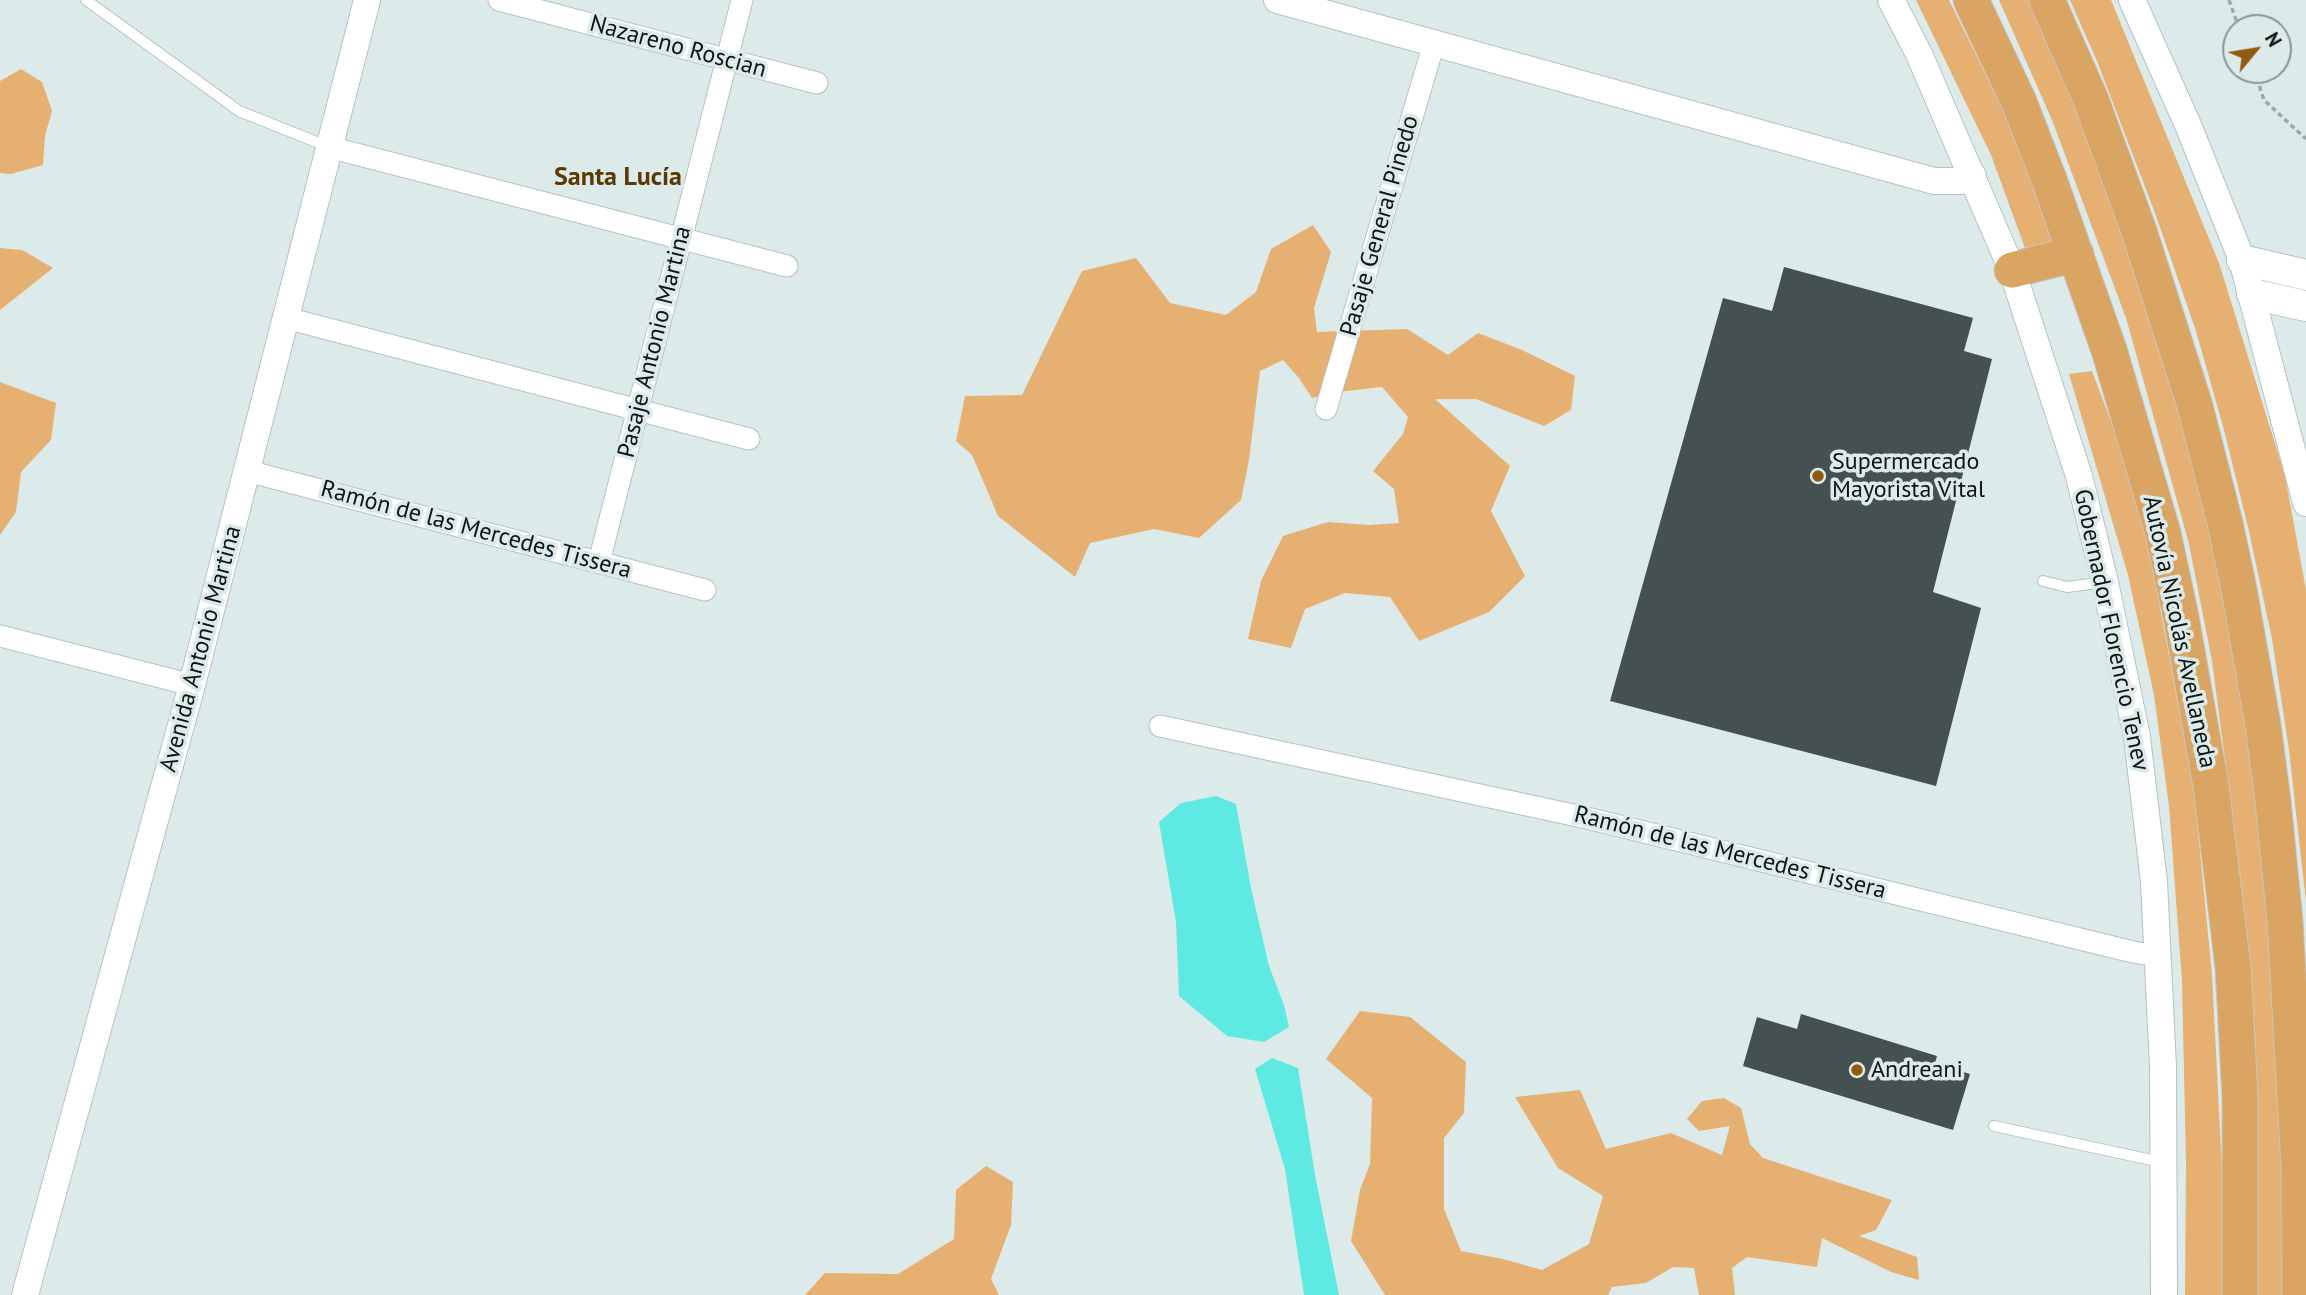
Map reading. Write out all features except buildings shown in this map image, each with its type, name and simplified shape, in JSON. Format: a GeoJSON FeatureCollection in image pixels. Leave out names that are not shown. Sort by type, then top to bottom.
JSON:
{"type":"FeatureCollection","features":[{"type":"Feature","properties":{"kind":"highway","name":"Autovía Nicolás Avellaneda"},"geometry":{"type":"LineString","coordinates":[[1971,0],[2019,102],[2076,254],[2122,391],[2163,533],[2199,706],[2223,878],[2235,1007],[2240,1098],[2240,1295]]}},
{"type":"Feature","properties":{"kind":"highway"},"geometry":{"type":"LineString","coordinates":[[2047,0],[2091,100],[2117,168],[2167,316],[2209,459],[2246,628],[2273,801],[2288,958],[2299,1167],[2300,1295]]}},
{"type":"Feature","properties":{"kind":"highway"},"geometry":{"type":"LineString","coordinates":[[2012,270],[2076,254]]}},
{"type":"Feature","properties":{"kind":"main road"},"geometry":{"type":"LineString","coordinates":[[2242,260],[2306,275]]}},
{"type":"Feature","properties":{"kind":"main road"},"geometry":{"type":"LineString","coordinates":[[2252,294],[2303,305]]}},
{"type":"Feature","properties":{"kind":"street","name":"Avenida Antonio Martina"},"geometry":{"type":"LineString","coordinates":[[25,1295],[192,685],[367,0]]}},
{"type":"Feature","properties":{"kind":"street","name":"Nazareno Roscian"},"geometry":{"type":"LineString","coordinates":[[499,0],[817,83]]}},
{"type":"Feature","properties":{"kind":"street","name":"Pasaje Antonio Martina"},"geometry":{"type":"LineString","coordinates":[[598,562],[742,0]]}},
{"type":"Feature","properties":{"kind":"street"},"geometry":{"type":"LineString","coordinates":[[1277,0],[1934,181],[1961,181],[1973,176]]}},
{"type":"Feature","properties":{"kind":"street","name":"Gobernador Florencio Tenev"},"geometry":{"type":"LineString","coordinates":[[1891,0],[1919,54],[2012,270],[2079,476],[2105,582],[2137,737],[2154,882],[2164,1067],[2164,1295]]}},
{"type":"Feature","properties":{"kind":"street"},"geometry":{"type":"LineString","coordinates":[[2132,0],[2188,125],[2242,260],[2306,503]]}},
{"type":"Feature","properties":{"kind":"street","name":"Pasaje General Pinedo"},"geometry":{"type":"LineString","coordinates":[[1326,409],[1434,43]]}},
{"type":"Feature","properties":{"kind":"street"},"geometry":{"type":"LineString","coordinates":[[329,147],[787,266]]}},
{"type":"Feature","properties":{"kind":"street"},"geometry":{"type":"LineString","coordinates":[[286,318],[749,439]]}},
{"type":"Feature","properties":{"kind":"street","name":"Ramón de las Mercedes Tissera"},"geometry":{"type":"LineString","coordinates":[[247,471],[705,590]]}},
{"type":"Feature","properties":{"kind":"street"},"geometry":{"type":"LineString","coordinates":[[0,636],[192,685]]}},
{"type":"Feature","properties":{"kind":"street","name":"Ramón de las Mercedes Tissera"},"geometry":{"type":"LineString","coordinates":[[1160,726],[1587,817],[2119,949],[2158,956]]}},
{"type":"Feature","properties":{"kind":"lane"},"geometry":{"type":"LineString","coordinates":[[86,0],[239,111],[329,147]]}},
{"type":"Feature","properties":{"kind":"lane"},"geometry":{"type":"LineString","coordinates":[[2043,581],[2067,587],[2105,582]]}},
{"type":"Feature","properties":{"kind":"lane"},"geometry":{"type":"LineString","coordinates":[[1994,1126],[2164,1163]]}},
{"type":"Feature","properties":{"kind":"path"},"geometry":{"type":"LineString","coordinates":[[2259,84],[2264,100],[2306,139]]}},
{"type":"Feature","properties":{"kind":"shaded area"},"geometry":{"type":"Polygon","coordinates":[[[1916,0],[1949,0],[2026,156],[2057,257],[2029,259],[1991,155],[1916,0]]]}},
{"type":"Feature","properties":{"kind":"shaded area"},"geometry":{"type":"Polygon","coordinates":[[[1999,0],[2035,0],[2095,142],[2203,473],[2261,793],[2289,1295],[2258,1295],[2255,1032],[2242,889],[2212,661],[2189,544],[2126,318],[2052,120],[1999,0]]]}},
{"type":"Feature","properties":{"kind":"shaded area"},"geometry":{"type":"Polygon","coordinates":[[[2070,0],[2111,0],[2219,263],[2285,476],[2306,590],[2306,902],[2289,750],[2272,639],[2224,430],[2196,331],[2155,213],[2097,61],[2070,0]]]}},
{"type":"Feature","properties":{"kind":"shaded area"},"geometry":{"type":"Polygon","coordinates":[[[21,69],[42,82],[52,111],[45,136],[43,165],[11,174],[0,173],[0,81],[21,69]]]}},
{"type":"Feature","properties":{"kind":"shaded area"},"geometry":{"type":"Polygon","coordinates":[[[1313,225],[1331,252],[1314,308],[1317,332],[1407,329],[1448,355],[1478,333],[1522,350],[1575,376],[1571,410],[1544,426],[1476,399],[1435,399],[1510,466],[1491,511],[1525,576],[1489,612],[1419,641],[1390,597],[1345,593],[1305,609],[1291,648],[1248,639],[1261,581],[1283,536],[1328,522],[1369,525],[1399,523],[1394,489],[1373,471],[1403,434],[1408,417],[1382,387],[1312,398],[1283,360],[1260,371],[1241,500],[1199,538],[1154,529],[1090,543],[1075,577],[998,516],[972,455],[956,441],[965,396],[1022,395],[1082,271],[1136,258],[1170,303],[1226,315],[1256,292],[1271,249],[1313,225]]]}},
{"type":"Feature","properties":{"kind":"shaded area"},"geometry":{"type":"Polygon","coordinates":[[[0,248],[22,250],[53,268],[0,310],[0,248]]]}},
{"type":"Feature","properties":{"kind":"shaded area"},"geometry":{"type":"Polygon","coordinates":[[[2092,371],[2139,495],[2194,790],[2212,975],[2223,1188],[2223,1295],[2185,1295],[2186,1163],[2182,981],[2169,806],[2154,695],[2128,575],[2069,374],[2092,371]]]}},
{"type":"Feature","properties":{"kind":"shaded area"},"geometry":{"type":"Polygon","coordinates":[[[0,382],[56,403],[51,440],[21,472],[16,512],[0,535],[0,382]]]}},
{"type":"Feature","properties":{"kind":"shaded area"},"geometry":{"type":"Polygon","coordinates":[[[1360,1011],[1410,1017],[1466,1062],[1464,1113],[1444,1138],[1444,1209],[1461,1251],[1542,1270],[1589,1244],[1603,1196],[1558,1168],[1515,1097],[1580,1090],[1606,1149],[1671,1133],[1722,1155],[1730,1126],[1699,1131],[1687,1119],[1702,1101],[1724,1098],[1741,1108],[1750,1144],[1763,1158],[1892,1200],[1876,1230],[1859,1236],[1917,1257],[1919,1280],[1891,1272],[1822,1238],[1817,1267],[1747,1257],[1732,1268],[1735,1295],[1699,1295],[1694,1268],[1673,1267],[1646,1283],[1612,1287],[1608,1295],[1385,1295],[1351,1241],[1360,1190],[1370,1164],[1372,1098],[1326,1059],[1360,1011]]]}},
{"type":"Feature","properties":{"kind":"shaded area"},"geometry":{"type":"Polygon","coordinates":[[[986,1166],[1013,1182],[1011,1225],[991,1279],[999,1295],[805,1295],[825,1273],[898,1274],[954,1239],[956,1190],[986,1166]]]}},
{"type":"Feature","properties":{"kind":"water"},"geometry":{"type":"Polygon","coordinates":[[[1216,796],[1236,804],[1269,966],[1284,1005],[1289,1027],[1264,1042],[1227,1036],[1179,996],[1176,922],[1159,822],[1181,803],[1216,796]]]}},
{"type":"Feature","properties":{"kind":"water"},"geometry":{"type":"Polygon","coordinates":[[[1272,1058],[1298,1068],[1315,1175],[1339,1295],[1304,1295],[1285,1169],[1255,1069],[1272,1058]]]}},
{"type":"Feature","properties":{"kind":"place","name":"Supermercado Mayorista Vital"},"geometry":{"type":"Point","coordinates":[1818,476]}},
{"type":"Feature","properties":{"kind":"place","name":"Andreani"},"geometry":{"type":"Point","coordinates":[1857,1070]}},
{"type":"Feature","properties":{"kind":"district","name":"Santa Lucía"},"geometry":{"type":"Point","coordinates":[618,178]}}]}
